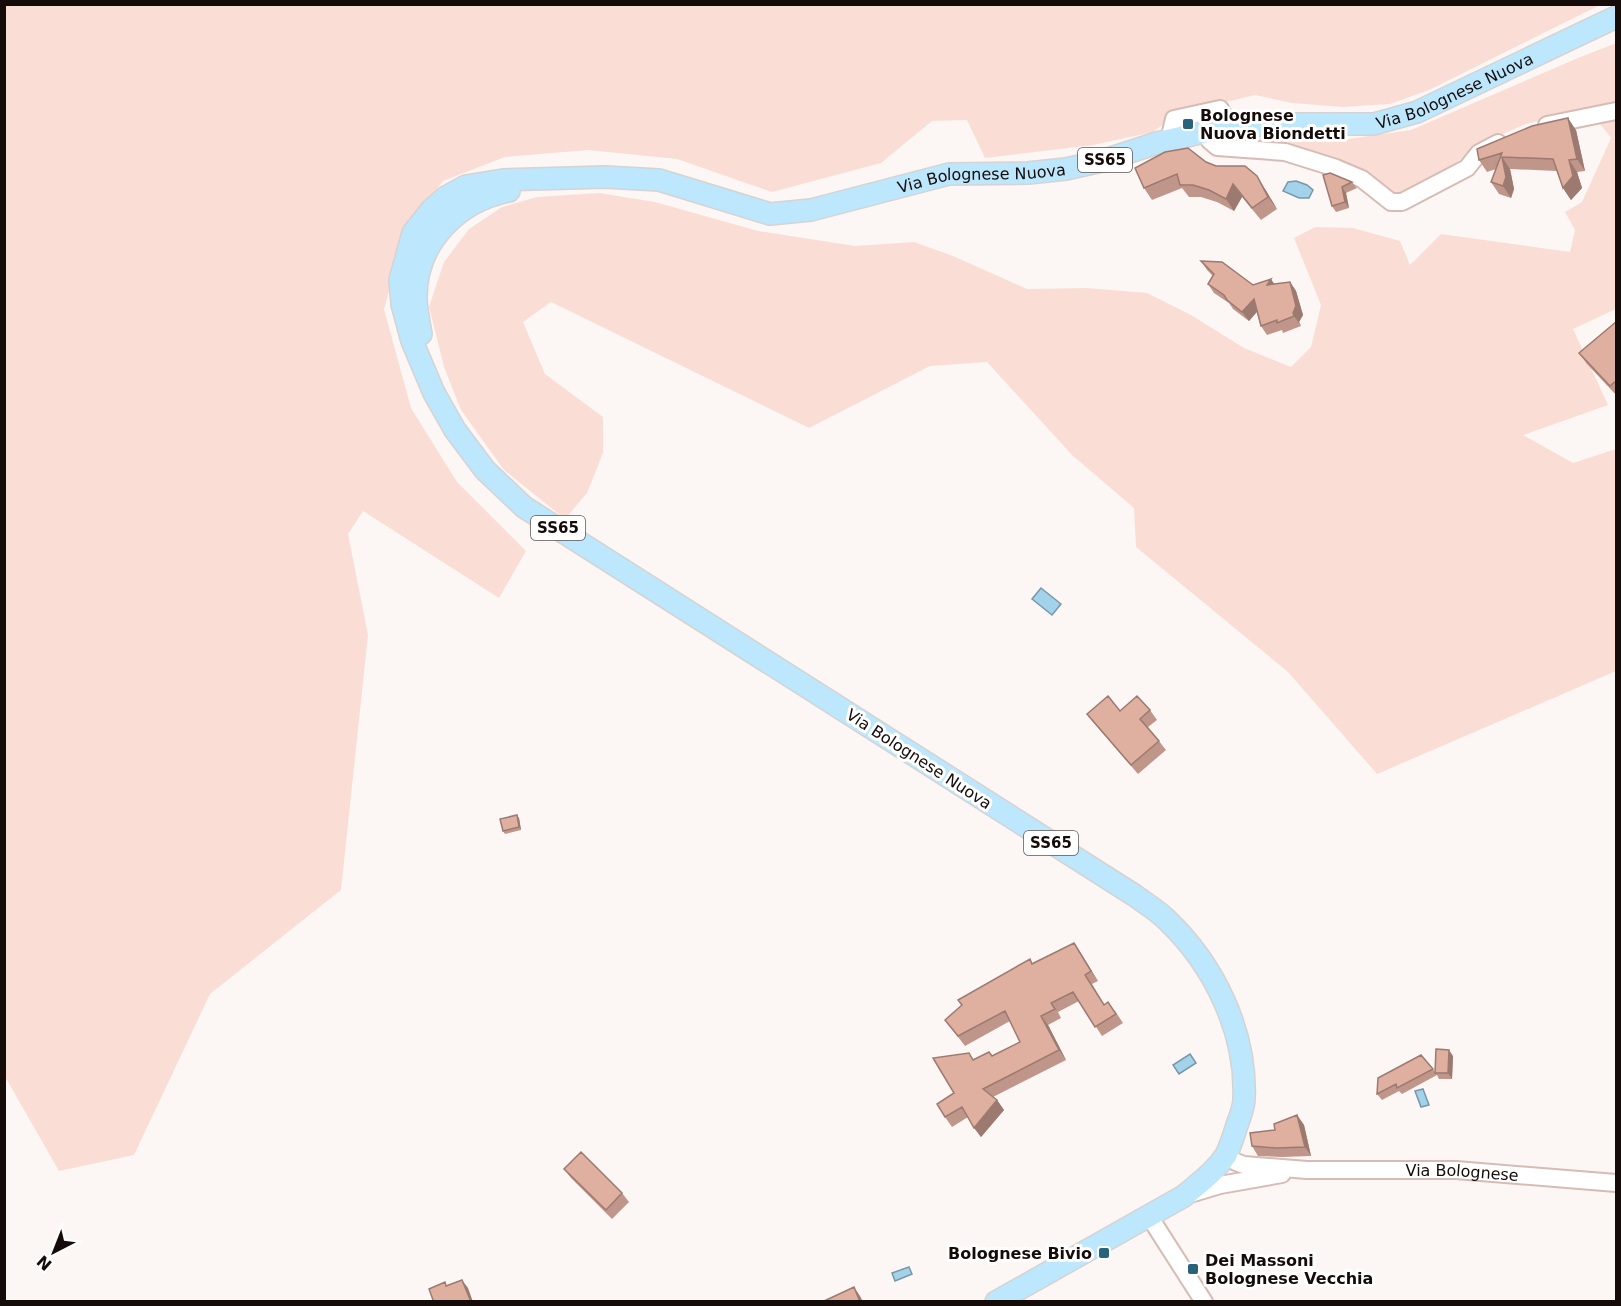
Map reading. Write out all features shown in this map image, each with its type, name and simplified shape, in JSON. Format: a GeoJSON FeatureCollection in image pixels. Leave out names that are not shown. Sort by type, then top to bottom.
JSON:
{"type":"FeatureCollection","features":[{"type":"Feature","properties":{"kind":"main road","name":"Via Bolognese Nuova"},"geometry":{"type":"LineString","coordinates":[[1184,1196],[1231,1159],[1233,1140],[1244,1100],[1242,1062],[1237,1032],[1209,973],[1187,943],[1166,919],[1134,895],[524,507],[485,470],[454,430],[434,393],[423,345],[416,296],[420,269],[428,249],[443,227],[467,206],[497,193],[578,178],[659,180],[770,214],[783,214],[811,210],[949,174],[1028,173],[1066,169],[1203,132],[1266,124],[1374,124],[1418,112],[1617,17]]}},
{"type":"Feature","properties":{"kind":"main road","name":"Via Bolognese"},"geometry":{"type":"LineString","coordinates":[[996,1302],[1184,1196]]}},
{"type":"Feature","properties":{"kind":"street"},"geometry":{"type":"LineString","coordinates":[[1169,140],[1174,119],[1220,109],[1230,128]]}},
{"type":"Feature","properties":{"kind":"street"},"geometry":{"type":"LineString","coordinates":[[1528,131],[1617,111]]}},
{"type":"Feature","properties":{"kind":"street"},"geometry":{"type":"LineString","coordinates":[[1203,132],[1217,147],[1285,152],[1336,168],[1362,179],[1391,202],[1402,202],[1467,168],[1479,153],[1509,139]]}},
{"type":"Feature","properties":{"kind":"street"},"geometry":{"type":"LineString","coordinates":[[1231,1159],[1233,1182]]}},
{"type":"Feature","properties":{"kind":"street","name":"Via Bolognese"},"geometry":{"type":"LineString","coordinates":[[1231,1159],[1253,1166],[1306,1170],[1456,1170],[1617,1183]]}},
{"type":"Feature","properties":{"kind":"street","name":"Via Bolognese"},"geometry":{"type":"LineString","coordinates":[[1184,1196],[1233,1182],[1306,1170]]}},
{"type":"Feature","properties":{"kind":"street"},"geometry":{"type":"LineString","coordinates":[[1149,1216],[1204,1302]]}},
{"type":"Feature","properties":{"kind":"shaded area"},"geometry":{"type":"Polygon","coordinates":[[[4,5],[1600,5],[1429,90],[1390,104],[1343,107],[1292,103],[1255,95],[1177,114],[1153,132],[1093,145],[985,158],[967,120],[932,121],[881,163],[772,192],[677,159],[588,150],[505,157],[443,181],[406,231],[384,309],[411,408],[457,482],[526,551],[499,598],[363,511],[348,534],[368,635],[341,890],[210,994],[134,1155],[59,1171],[4,1075],[4,5]]]}},
{"type":"Feature","properties":{"kind":"shaded area"},"geometry":{"type":"Polygon","coordinates":[[[1616,43],[1616,309],[1573,329],[1608,405],[1523,435],[1573,463],[1616,449],[1616,671],[1377,774],[1288,672],[1136,547],[1134,508],[1072,455],[987,362],[930,366],[809,428],[551,302],[523,322],[545,374],[603,417],[603,453],[587,493],[565,519],[504,470],[461,410],[444,367],[429,307],[444,262],[469,229],[502,207],[537,197],[599,193],[655,202],[758,231],[855,246],[914,242],[953,256],[1027,289],[1087,288],[1147,293],[1191,315],[1244,348],[1291,367],[1311,347],[1321,305],[1294,238],[1315,227],[1353,228],[1400,241],[1410,265],[1441,234],[1570,252],[1575,230],[1565,212],[1582,202],[1611,138],[1597,120],[1582,110],[1526,124],[1482,143],[1402,197],[1389,196],[1368,180],[1226,143],[1236,135],[1276,132],[1327,142],[1411,130],[1616,43]]]}},
{"type":"Feature","properties":{"kind":"water"},"geometry":{"type":"Polygon","coordinates":[[[1296,181],[1313,190],[1309,198],[1299,198],[1283,191],[1288,182],[1296,181]]]}},
{"type":"Feature","properties":{"kind":"water"},"geometry":{"type":"Polygon","coordinates":[[[1041,588],[1061,604],[1052,615],[1032,599],[1041,588]]]}},
{"type":"Feature","properties":{"kind":"water"},"geometry":{"type":"Polygon","coordinates":[[[1190,1054],[1196,1063],[1179,1074],[1173,1065],[1190,1054]]]}},
{"type":"Feature","properties":{"kind":"water"},"geometry":{"type":"Polygon","coordinates":[[[1423,1089],[1429,1105],[1421,1107],[1415,1091],[1423,1089]]]}},
{"type":"Feature","properties":{"kind":"water"},"geometry":{"type":"Polygon","coordinates":[[[909,1267],[912,1274],[895,1281],[892,1273],[909,1267]]]}},
{"type":"Feature","properties":{"kind":"building"},"geometry":{"type":"Polygon","coordinates":[[[1568,118],[1577,159],[1569,160],[1573,176],[1563,188],[1553,159],[1502,157],[1506,177],[1503,186],[1491,182],[1502,153],[1479,160],[1477,149],[1532,126],[1568,118]]]}},
{"type":"Feature","properties":{"kind":"building"},"geometry":{"type":"Polygon","coordinates":[[[1188,148],[1206,162],[1216,166],[1245,166],[1257,176],[1268,197],[1252,208],[1233,184],[1226,199],[1193,185],[1180,185],[1177,174],[1144,188],[1135,168],[1165,152],[1188,148]]]}},
{"type":"Feature","properties":{"kind":"building"},"geometry":{"type":"Polygon","coordinates":[[[1330,173],[1352,182],[1342,187],[1345,202],[1332,206],[1323,175],[1330,173]]]}},
{"type":"Feature","properties":{"kind":"building"},"geometry":{"type":"Polygon","coordinates":[[[1201,261],[1222,262],[1253,285],[1271,279],[1267,285],[1290,282],[1296,306],[1294,316],[1261,326],[1254,299],[1242,312],[1208,284],[1214,274],[1201,261]]]}},
{"type":"Feature","properties":{"kind":"building"},"geometry":{"type":"Polygon","coordinates":[[[1617,321],[1617,380],[1610,386],[1579,353],[1617,321]]]}},
{"type":"Feature","properties":{"kind":"building"},"geometry":{"type":"Polygon","coordinates":[[[1108,696],[1120,711],[1137,696],[1150,710],[1140,719],[1159,741],[1131,765],[1087,714],[1108,696]]]}},
{"type":"Feature","properties":{"kind":"building"},"geometry":{"type":"Polygon","coordinates":[[[517,815],[519,827],[503,831],[500,819],[517,815]]]}},
{"type":"Feature","properties":{"kind":"building"},"geometry":{"type":"Polygon","coordinates":[[[1074,943],[1091,971],[1085,975],[1104,1005],[1108,1002],[1116,1014],[1095,1027],[1073,992],[1051,1003],[1055,1009],[1041,1016],[1059,1050],[983,1089],[997,1100],[974,1128],[962,1107],[945,1117],[937,1104],[954,1093],[933,1058],[969,1053],[973,1060],[989,1052],[992,1056],[1020,1042],[1005,1011],[958,1036],[945,1020],[962,1005],[958,1000],[1030,959],[1032,964],[1074,943]]]}},
{"type":"Feature","properties":{"kind":"building"},"geometry":{"type":"Polygon","coordinates":[[[1436,1049],[1449,1050],[1448,1073],[1435,1073],[1436,1049]]]}},
{"type":"Feature","properties":{"kind":"building"},"geometry":{"type":"Polygon","coordinates":[[[1421,1055],[1433,1069],[1397,1088],[1396,1084],[1377,1094],[1378,1078],[1421,1055]]]}},
{"type":"Feature","properties":{"kind":"building"},"geometry":{"type":"Polygon","coordinates":[[[1297,1115],[1305,1147],[1252,1146],[1250,1133],[1275,1130],[1274,1124],[1297,1115]]]}},
{"type":"Feature","properties":{"kind":"building"},"geometry":{"type":"Polygon","coordinates":[[[581,1152],[622,1193],[606,1210],[564,1169],[581,1152]]]}},
{"type":"Feature","properties":{"kind":"building"},"geometry":{"type":"Polygon","coordinates":[[[462,1280],[471,1302],[430,1302],[433,1300],[429,1289],[445,1282],[446,1286],[462,1280]]]}},
{"type":"Feature","properties":{"kind":"building"},"geometry":{"type":"Polygon","coordinates":[[[854,1287],[860,1302],[822,1302],[854,1287]]]}},
{"type":"Feature","properties":{"kind":"place","name":"Bolognese Nuova Biondetti"},"geometry":{"type":"Point","coordinates":[1188,124]}},
{"type":"Feature","properties":{"kind":"place","name":"Bolognese Bivio"},"geometry":{"type":"Point","coordinates":[1104,1253]}},
{"type":"Feature","properties":{"kind":"place","name":"Dei Massoni Bolognese Vecchia"},"geometry":{"type":"Point","coordinates":[1193,1269]}}]}
